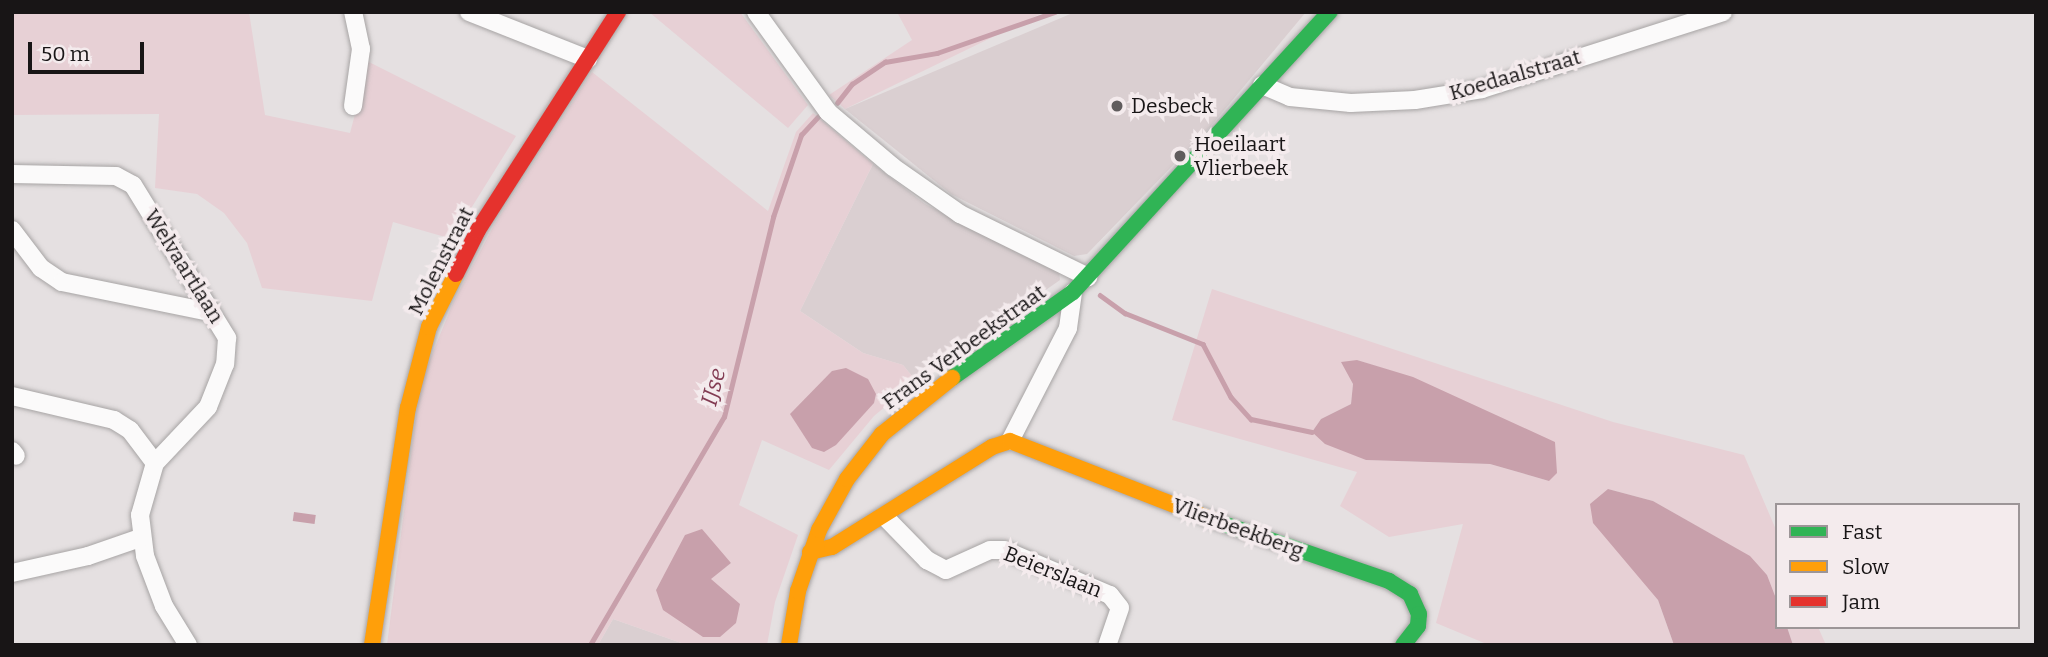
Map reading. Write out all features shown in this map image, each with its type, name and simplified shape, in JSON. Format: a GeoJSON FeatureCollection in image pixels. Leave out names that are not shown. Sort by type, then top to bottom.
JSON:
{"type":"FeatureCollection","features":[{"type":"Feature","properties":{"kind":"street"},"geometry":{"type":"LineString","coordinates":[[353,12],[361,49],[353,106]]}},
{"type":"Feature","properties":{"kind":"street"},"geometry":{"type":"LineString","coordinates":[[469,12],[588,59]]}},
{"type":"Feature","properties":{"kind":"street","name":"Molenstraat"},"geometry":{"type":"LineString","coordinates":[[372,645],[408,408],[429,327],[478,230],[618,12]]}},
{"type":"Feature","properties":{"kind":"street"},"geometry":{"type":"LineString","coordinates":[[756,12],[828,112],[893,167],[960,214],[1088,277]]}},
{"type":"Feature","properties":{"kind":"street","name":"Frans Verbeekstraat"},"geometry":{"type":"LineString","coordinates":[[789,645],[810,552],[834,500],[882,434],[930,393],[1073,292],[1330,12]]}},
{"type":"Feature","properties":{"kind":"street","name":"Koedaalstraat"},"geometry":{"type":"LineString","coordinates":[[1262,85],[1290,97],[1327,101],[1415,100],[1482,89],[1723,12]]}},
{"type":"Feature","properties":{"kind":"street","name":"Welvaartlaan"},"geometry":{"type":"LineString","coordinates":[[12,174],[126,179],[140,194],[227,338],[225,364],[202,416],[155,463],[140,515],[140,538],[164,606],[188,645]]}},
{"type":"Feature","properties":{"kind":"street"},"geometry":{"type":"LineString","coordinates":[[12,230],[41,268],[62,282],[209,312]]}},
{"type":"Feature","properties":{"kind":"street"},"geometry":{"type":"LineString","coordinates":[[810,552],[832,547],[992,447],[1010,441],[1068,328],[1073,292]]}},
{"type":"Feature","properties":{"kind":"street"},"geometry":{"type":"LineString","coordinates":[[12,396],[114,420],[130,430],[155,463]]}},
{"type":"Feature","properties":{"kind":"street","name":"Vlierbeekberg"},"geometry":{"type":"LineString","coordinates":[[1010,441],[1224,525],[1389,581],[1410,594],[1419,614],[1418,626],[1403,645]]}},
{"type":"Feature","properties":{"kind":"street","name":"Beierslaan"},"geometry":{"type":"LineString","coordinates":[[884,516],[927,560],[946,570],[990,551],[1004,550],[1110,595],[1120,608],[1107,645]]}},
{"type":"Feature","properties":{"kind":"street"},"geometry":{"type":"LineString","coordinates":[[12,573],[88,556],[140,538]]}},
{"type":"Feature","properties":{"kind":"shaded area"},"geometry":{"type":"Polygon","coordinates":[[[12,12],[249,12],[265,115],[350,133],[369,62],[516,136],[452,239],[393,222],[372,301],[262,288],[247,243],[224,213],[197,194],[155,188],[159,114],[12,115],[12,12]]]}},
{"type":"Feature","properties":{"kind":"shaded area"},"geometry":{"type":"Polygon","coordinates":[[[649,12],[740,12],[808,105],[788,128],[649,12]]]}},
{"type":"Feature","properties":{"kind":"shaded area"},"geometry":{"type":"Polygon","coordinates":[[[897,12],[1044,12],[845,109],[829,95],[912,40],[897,12]]]}},
{"type":"Feature","properties":{"kind":"shaded area"},"geometry":{"type":"Polygon","coordinates":[[[1075,12],[1306,12],[1210,127],[1087,254],[1074,256],[951,194],[845,109],[1075,12]]]}},
{"type":"Feature","properties":{"kind":"shaded area"},"geometry":{"type":"Polygon","coordinates":[[[592,72],[768,211],[796,132],[813,113],[873,164],[800,311],[863,353],[903,365],[916,381],[874,416],[829,470],[762,440],[739,505],[798,535],[775,602],[767,645],[687,645],[613,619],[598,645],[387,645],[420,384],[453,303],[494,225],[592,72]],[[722,554],[663,577],[656,590],[711,578],[731,563],[722,554]]]}},
{"type":"Feature","properties":{"kind":"shaded area"},"geometry":{"type":"Polygon","coordinates":[[[873,164],[925,204],[1059,272],[1060,280],[916,381],[903,365],[863,353],[800,311],[873,164]]]}},
{"type":"Feature","properties":{"kind":"shaded area"},"geometry":{"type":"Polygon","coordinates":[[[1212,289],[1613,422],[1744,455],[1775,527],[1775,596],[1767,575],[1749,556],[1653,501],[1608,489],[1636,568],[1658,600],[1674,645],[1489,645],[1436,623],[1463,524],[1389,537],[1340,506],[1357,472],[1172,420],[1212,289]],[[1357,360],[1346,369],[1353,384],[1351,404],[1321,419],[1312,432],[1366,460],[1490,464],[1549,481],[1463,403],[1413,378],[1357,360]]]}},
{"type":"Feature","properties":{"kind":"shaded area"},"geometry":{"type":"Polygon","coordinates":[[[1357,360],[1413,377],[1555,442],[1557,473],[1549,481],[1490,464],[1366,460],[1325,444],[1312,432],[1321,419],[1351,404],[1353,384],[1341,362],[1357,360]]]}},
{"type":"Feature","properties":{"kind":"shaded area"},"geometry":{"type":"Polygon","coordinates":[[[846,368],[868,379],[876,394],[874,403],[836,445],[824,452],[812,448],[790,414],[832,371],[846,368]]]}},
{"type":"Feature","properties":{"kind":"shaded area"},"geometry":{"type":"Polygon","coordinates":[[[1608,489],[1653,501],[1750,556],[1767,575],[1775,596],[1775,629],[1788,629],[1793,645],[1674,645],[1658,600],[1593,523],[1590,504],[1608,489]]]}},
{"type":"Feature","properties":{"kind":"shaded area"},"geometry":{"type":"Polygon","coordinates":[[[294,512],[316,515],[315,524],[293,521],[294,512]]]}},
{"type":"Feature","properties":{"kind":"shaded area"},"geometry":{"type":"Polygon","coordinates":[[[702,529],[731,563],[711,579],[740,604],[736,623],[720,637],[703,637],[663,610],[656,590],[685,535],[702,529]]]}},
{"type":"Feature","properties":{"kind":"shaded area"},"geometry":{"type":"Polygon","coordinates":[[[613,619],[687,645],[598,645],[613,619]]]}},
{"type":"Feature","properties":{"kind":"shaded area"},"geometry":{"type":"Polygon","coordinates":[[[1788,629],[1819,629],[1826,645],[1793,645],[1788,629]]]}},
{"type":"Feature","properties":{"kind":"waterway","name":"IJse"},"geometry":{"type":"LineString","coordinates":[[837,103],[852,84],[885,62],[937,53],[1055,12]]}},
{"type":"Feature","properties":{"kind":"waterway","name":"IJse"},"geometry":{"type":"LineString","coordinates":[[590,645],[724,417],[773,217],[801,135],[818,117]]}},
{"type":"Feature","properties":{"kind":"waterway"},"geometry":{"type":"LineString","coordinates":[[1100,295],[1125,313],[1203,344],[1231,397],[1251,419],[1312,432]]}},
{"type":"Feature","properties":{"kind":"traffic: fast"},"geometry":{"type":"LineString","coordinates":[[952,378],[1073,292],[1330,12]]}},
{"type":"Feature","properties":{"kind":"traffic: fast"},"geometry":{"type":"LineString","coordinates":[[1215,521],[1389,581],[1410,594],[1419,614],[1418,626],[1403,645]]}},
{"type":"Feature","properties":{"kind":"traffic: slow"},"geometry":{"type":"LineString","coordinates":[[372,645],[408,408],[429,327],[456,274]]}},
{"type":"Feature","properties":{"kind":"traffic: slow"},"geometry":{"type":"LineString","coordinates":[[789,645],[798,591],[819,530],[847,479],[882,434],[952,378]]}},
{"type":"Feature","properties":{"kind":"traffic: slow"},"geometry":{"type":"LineString","coordinates":[[810,552],[832,547],[992,447],[1010,441],[1215,521]]}},
{"type":"Feature","properties":{"kind":"traffic: jam"},"geometry":{"type":"LineString","coordinates":[[456,274],[478,230],[618,12]]}},
{"type":"Feature","properties":{"kind":"place","name":"Desbeck"},"geometry":{"type":"Point","coordinates":[1117,106]}},
{"type":"Feature","properties":{"kind":"place","name":"Hoeilaart Vlierbeek"},"geometry":{"type":"Point","coordinates":[1180,156]}}]}
